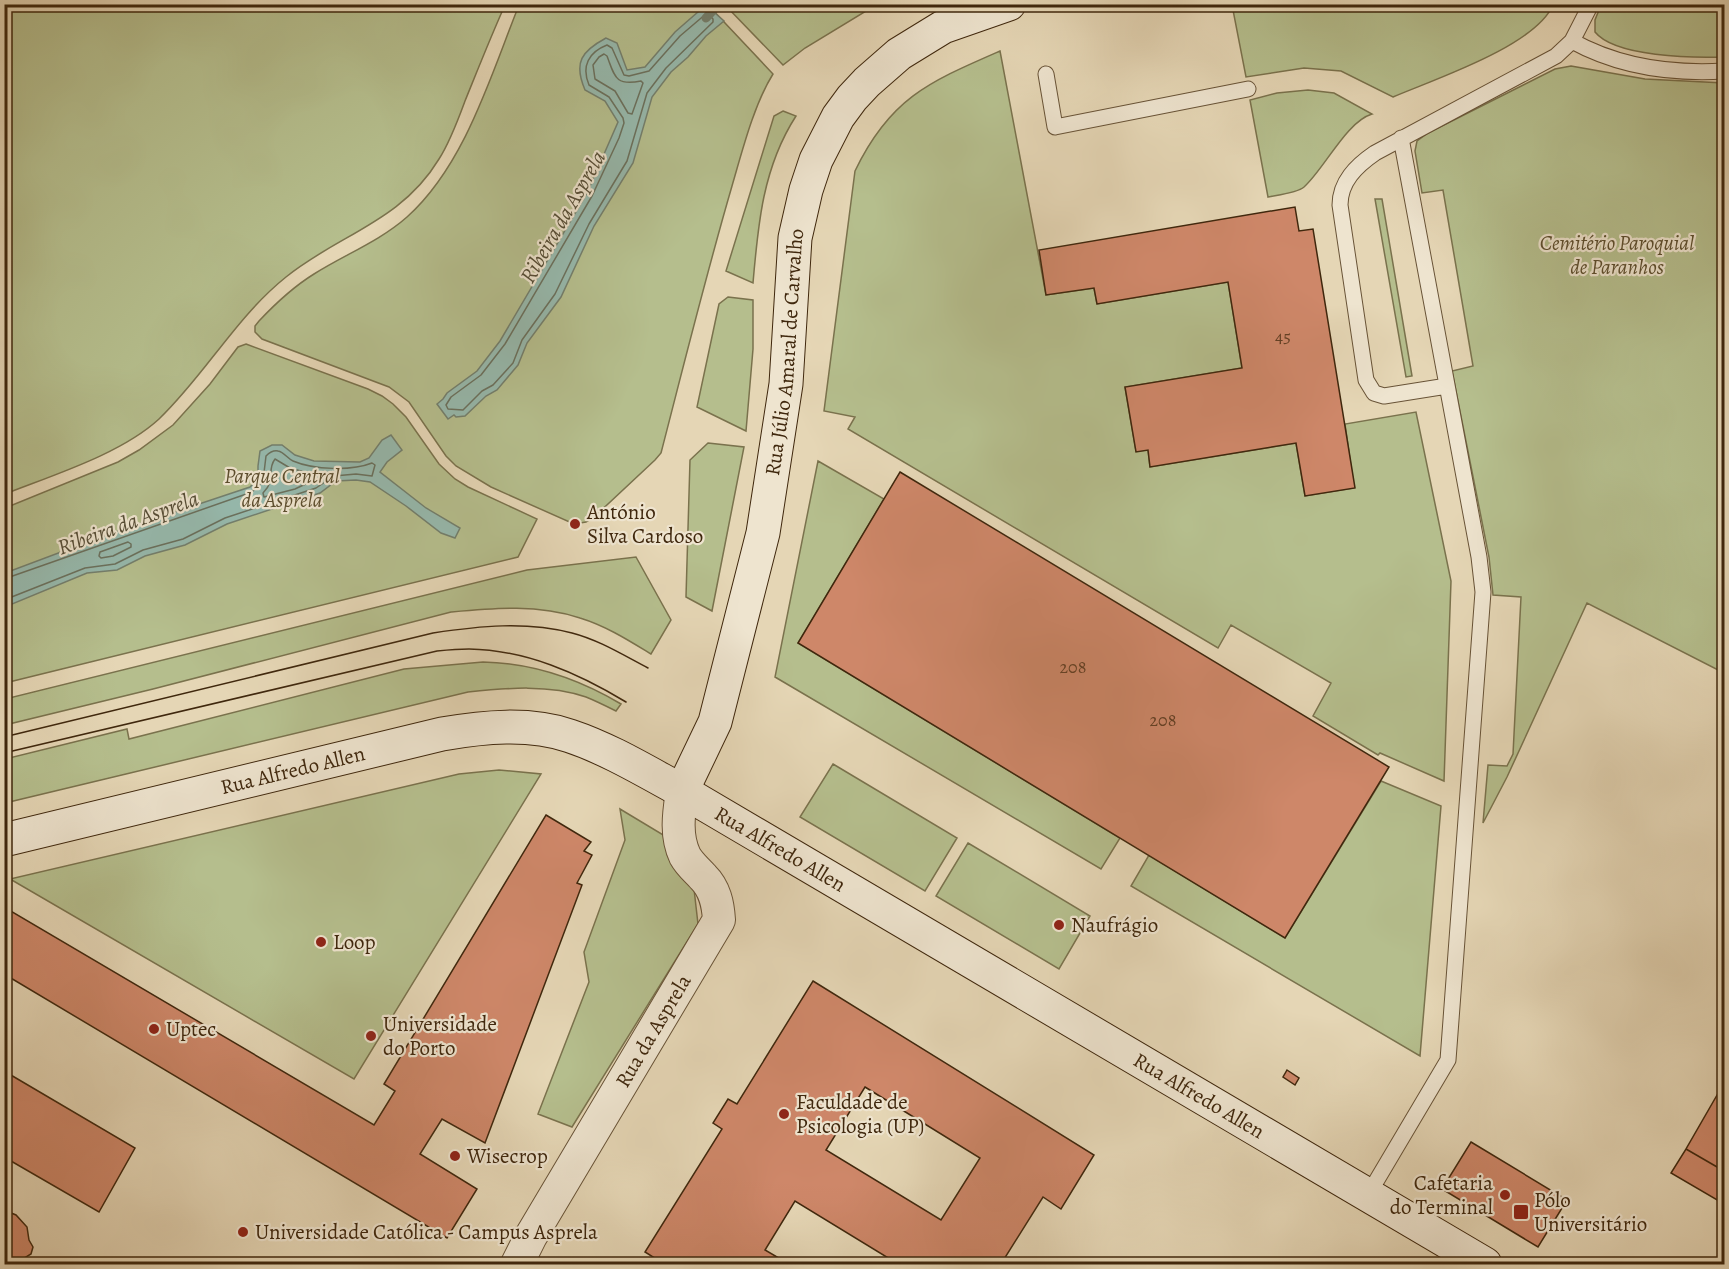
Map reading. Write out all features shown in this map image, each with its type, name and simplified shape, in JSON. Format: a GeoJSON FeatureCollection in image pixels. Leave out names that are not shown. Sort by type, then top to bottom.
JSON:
{"type":"FeatureCollection","features":[{"type":"Feature","properties":{"kind":"street","name":"Rua Júlio Amaral de Carvalho"},"geometry":{"type":"LineString","coordinates":[[682,790],[716,722],[763,533],[786,384],[795,238],[806,190],[816,160],[838,117],[852,98],[867,81],[899,54],[944,27],[1009,4]]}},
{"type":"Feature","properties":{"kind":"street","name":"Rua Alfredo Allen"},"geometry":{"type":"LineString","coordinates":[[4,840],[442,734],[468,730],[529,728],[568,735],[614,754],[682,790],[1485,1264]]}},
{"type":"Feature","properties":{"kind":"street","name":"Rua da Asprela"},"geometry":{"type":"LineString","coordinates":[[518,1264],[537,1226],[719,920],[718,904],[713,891],[686,857],[681,844],[678,824],[682,790]]}},
{"type":"Feature","properties":{"kind":"lane"},"geometry":{"type":"LineString","coordinates":[[1447,386],[1384,396],[1374,393],[1366,380],[1340,193],[1346,180],[1364,161],[1401,138],[1556,56],[1572,41],[1591,4]]}},
{"type":"Feature","properties":{"kind":"lane"},"geometry":{"type":"LineString","coordinates":[[1572,41],[1588,50],[1631,65],[1668,70],[1725,70]]}},
{"type":"Feature","properties":{"kind":"lane"},"geometry":{"type":"LineString","coordinates":[[1046,75],[1055,127],[1248,90]]}},
{"type":"Feature","properties":{"kind":"lane"},"geometry":{"type":"LineString","coordinates":[[1368,1195],[1448,1060],[1483,592],[1479,557],[1401,138]]}},
{"type":"Feature","properties":{"kind":"green space"},"geometry":{"type":"Polygon","coordinates":[[[1232,4],[1553,5],[1543,20],[1506,47],[1482,60],[1393,97],[1341,71],[1304,68],[1246,77],[1232,4]]]}},
{"type":"Feature","properties":{"kind":"green space"},"geometry":{"type":"Polygon","coordinates":[[[4,5],[505,5],[447,145],[424,180],[407,198],[388,213],[306,262],[286,277],[236,328],[176,402],[143,431],[106,453],[5,494],[4,5]]]}},
{"type":"Feature","properties":{"kind":"green space"},"geometry":{"type":"Polygon","coordinates":[[[519,5],[708,5],[773,74],[754,114],[740,158],[661,453],[593,518],[574,524],[491,487],[456,466],[446,456],[409,402],[389,387],[262,339],[255,332],[255,326],[259,321],[292,290],[314,274],[374,241],[396,226],[427,196],[461,146],[487,89],[519,5]]]}},
{"type":"Feature","properties":{"kind":"green space"},"geometry":{"type":"Polygon","coordinates":[[[725,5],[876,5],[805,48],[783,65],[725,5]]]}},
{"type":"Feature","properties":{"kind":"green space"},"geometry":{"type":"Polygon","coordinates":[[[1601,5],[1724,5],[1724,57],[1675,56],[1619,47],[1595,32],[1595,20],[1601,5]]]}},
{"type":"Feature","properties":{"kind":"green space"},"geometry":{"type":"Polygon","coordinates":[[[1000,51],[1046,295],[1094,288],[1097,304],[1228,282],[1242,368],[1125,387],[1136,451],[1148,450],[1150,467],[1296,443],[1305,496],[1354,488],[1345,424],[1416,412],[1451,581],[1444,781],[1380,753],[1378,755],[1313,716],[1331,683],[1231,625],[1218,648],[848,429],[855,417],[824,411],[855,171],[882,126],[914,95],[932,83],[1000,51]]]}},
{"type":"Feature","properties":{"kind":"green space","name":"Cemitério Paroquial de Paranhos"},"geometry":{"type":"Polygon","coordinates":[[[1571,66],[1645,79],[1724,83],[1724,673],[1587,603],[1507,777],[1483,823],[1488,765],[1507,766],[1513,754],[1521,597],[1493,595],[1489,557],[1452,371],[1473,366],[1443,190],[1422,193],[1415,151],[1417,141],[1428,133],[1555,69],[1571,66]]]}},
{"type":"Feature","properties":{"kind":"green space"},"geometry":{"type":"Polygon","coordinates":[[[1308,90],[1334,93],[1372,114],[1353,126],[1304,187],[1268,197],[1250,100],[1277,93],[1308,90]]]}},
{"type":"Feature","properties":{"kind":"green space"},"geometry":{"type":"Polygon","coordinates":[[[783,111],[796,116],[776,155],[769,176],[760,218],[753,283],[726,271],[774,116],[783,111]]]}},
{"type":"Feature","properties":{"kind":"green space"},"geometry":{"type":"Polygon","coordinates":[[[1375,199],[1382,199],[1412,376],[1406,377],[1375,199]]]}},
{"type":"Feature","properties":{"kind":"green space"},"geometry":{"type":"Polygon","coordinates":[[[728,297],[753,300],[753,349],[746,431],[697,407],[719,304],[728,297]]]}},
{"type":"Feature","properties":{"kind":"green space","name":"Parque Central da Asprela"},"geometry":{"type":"Polygon","coordinates":[[[246,344],[368,389],[393,404],[406,417],[439,464],[455,479],[537,519],[518,557],[5,683],[5,508],[118,462],[139,450],[173,425],[210,384],[238,347],[246,344]]]}},
{"type":"Feature","properties":{"kind":"green space"},"geometry":{"type":"Polygon","coordinates":[[[708,443],[744,447],[712,611],[686,597],[690,460],[708,443]]]}},
{"type":"Feature","properties":{"kind":"green space"},"geometry":{"type":"Polygon","coordinates":[[[818,461],[884,499],[798,643],[1120,838],[1101,869],[775,677],[818,461]]]}},
{"type":"Feature","properties":{"kind":"green space"},"geometry":{"type":"Polygon","coordinates":[[[636,557],[671,620],[651,654],[608,629],[564,614],[516,608],[451,612],[5,725],[5,699],[527,570],[636,557]]]}},
{"type":"Feature","properties":{"kind":"green space"},"geometry":{"type":"Polygon","coordinates":[[[483,662],[520,665],[555,674],[589,687],[621,704],[616,711],[586,697],[558,690],[513,688],[468,692],[5,803],[5,759],[127,729],[129,739],[404,669],[483,662]]]}},
{"type":"Feature","properties":{"kind":"green space"},"geometry":{"type":"Polygon","coordinates":[[[833,764],[957,838],[925,891],[800,817],[833,764]]]}},
{"type":"Feature","properties":{"kind":"green space"},"geometry":{"type":"Polygon","coordinates":[[[499,770],[541,774],[354,1079],[10,879],[459,774],[499,770]]]}},
{"type":"Feature","properties":{"kind":"green space"},"geometry":{"type":"Polygon","coordinates":[[[1381,781],[1441,806],[1420,1056],[1131,886],[1149,855],[1285,938],[1381,781]]]}},
{"type":"Feature","properties":{"kind":"green space"},"geometry":{"type":"Polygon","coordinates":[[[620,809],[670,839],[694,889],[698,924],[572,1127],[538,1114],[589,982],[584,952],[625,840],[620,809]]]}},
{"type":"Feature","properties":{"kind":"green space"},"geometry":{"type":"Polygon","coordinates":[[[968,843],[1090,916],[1059,969],[936,896],[968,843]]]}},
{"type":"Feature","properties":{"kind":"water"},"geometry":{"type":"Polygon","coordinates":[[[706,5],[724,21],[671,72],[652,97],[633,163],[594,226],[561,297],[527,343],[518,365],[497,390],[486,396],[465,416],[456,417],[454,415],[448,419],[437,404],[447,393],[477,371],[500,341],[587,193],[618,122],[605,101],[585,90],[580,72],[582,58],[591,48],[606,38],[617,43],[627,70],[645,67],[675,32],[706,5]]]}},
{"type":"Feature","properties":{"kind":"water"},"geometry":{"type":"Polygon","coordinates":[[[391,435],[402,450],[387,462],[380,472],[426,508],[460,528],[455,538],[441,533],[370,482],[336,481],[320,493],[227,524],[185,545],[145,556],[117,570],[87,573],[5,607],[5,573],[109,534],[250,487],[258,479],[260,451],[272,445],[282,445],[295,455],[314,461],[360,462],[369,458],[382,440],[391,435]]]}},
{"type":"Feature","properties":{"kind":"building"},"geometry":{"type":"Polygon","coordinates":[[[1295,207],[1299,231],[1313,229],[1355,488],[1305,496],[1296,443],[1150,467],[1148,450],[1136,452],[1125,387],[1242,368],[1228,282],[1097,304],[1094,288],[1046,295],[1039,250],[1295,207]]]}},
{"type":"Feature","properties":{"kind":"building"},"geometry":{"type":"Polygon","coordinates":[[[900,472],[1389,767],[1285,938],[798,643],[900,472]]]}},
{"type":"Feature","properties":{"kind":"building","name":"Uptec"},"geometry":{"type":"Polygon","coordinates":[[[546,815],[591,842],[584,851],[592,855],[577,883],[582,885],[485,1143],[442,1119],[420,1154],[477,1189],[447,1238],[4,974],[4,907],[374,1125],[395,1091],[384,1084],[546,815]]]}},
{"type":"Feature","properties":{"kind":"building","name":"Faculdade de Psicologia (UP)"},"geometry":{"type":"Polygon","coordinates":[[[813,981],[1094,1155],[1061,1209],[1043,1197],[1001,1264],[898,1264],[795,1201],[765,1250],[789,1264],[664,1264],[645,1252],[722,1129],[713,1123],[728,1099],[737,1104],[813,981]],[[865,1087],[826,1150],[941,1220],[980,1158],[865,1087]]]}},
{"type":"Feature","properties":{"kind":"building"},"geometry":{"type":"Polygon","coordinates":[[[1287,1070],[1299,1078],[1295,1085],[1283,1077],[1287,1070]]]}},
{"type":"Feature","properties":{"kind":"building"},"geometry":{"type":"Polygon","coordinates":[[[4,1071],[135,1148],[99,1212],[4,1157],[4,1071]]]}},
{"type":"Feature","properties":{"kind":"building"},"geometry":{"type":"Polygon","coordinates":[[[1724,1083],[1724,1171],[1686,1149],[1724,1083]]]}},
{"type":"Feature","properties":{"kind":"building","name":"Cafetaria do Terminal"},"geometry":{"type":"Polygon","coordinates":[[[1471,1142],[1567,1200],[1538,1247],[1442,1189],[1471,1142]]]}},
{"type":"Feature","properties":{"kind":"building"},"geometry":{"type":"Polygon","coordinates":[[[1686,1149],[1724,1171],[1724,1204],[1671,1173],[1686,1149]]]}},
{"type":"Feature","properties":{"kind":"building"},"geometry":{"type":"Polygon","coordinates":[[[4,1210],[16,1215],[27,1227],[29,1240],[33,1247],[31,1254],[19,1264],[4,1264],[4,1210]]]}},
{"type":"Feature","properties":{"kind":"waterway","name":"Ribeira da Asprela"},"geometry":{"type":"LineString","coordinates":[[706,18],[719,4]]}},
{"type":"Feature","properties":{"kind":"tram line"},"geometry":{"type":"LineString","coordinates":[[4,737],[433,633],[468,628],[520,626],[555,629],[582,636],[648,668]]}},
{"type":"Feature","properties":{"kind":"tram line"},"geometry":{"type":"LineString","coordinates":[[4,753],[449,650],[490,650],[531,659],[570,673],[626,702]]}},
{"type":"Feature","properties":{"kind":"place","name":"António Silva Cardoso"},"geometry":{"type":"Point","coordinates":[575,524]}},
{"type":"Feature","properties":{"kind":"place","name":"Naufrágio"},"geometry":{"type":"Point","coordinates":[1059,925]}},
{"type":"Feature","properties":{"kind":"place","name":"Loop"},"geometry":{"type":"Point","coordinates":[321,942]}},
{"type":"Feature","properties":{"kind":"place","name":"Uptec"},"geometry":{"type":"Point","coordinates":[154,1029]}},
{"type":"Feature","properties":{"kind":"place","name":"Universidade do Porto"},"geometry":{"type":"Point","coordinates":[371,1036]}},
{"type":"Feature","properties":{"kind":"place","name":"Faculdade de Psicologia (UP)"},"geometry":{"type":"Point","coordinates":[784,1114]}},
{"type":"Feature","properties":{"kind":"place","name":"Wisecrop"},"geometry":{"type":"Point","coordinates":[455,1156]}},
{"type":"Feature","properties":{"kind":"place","name":"Cafetaria do Terminal"},"geometry":{"type":"Point","coordinates":[1505,1195]}},
{"type":"Feature","properties":{"kind":"place","name":"Pólo Universitário"},"geometry":{"type":"Point","coordinates":[1521,1212]}},
{"type":"Feature","properties":{"kind":"place","name":"Universidade Católica - Campus Asprela"},"geometry":{"type":"Point","coordinates":[243,1232]}}]}
